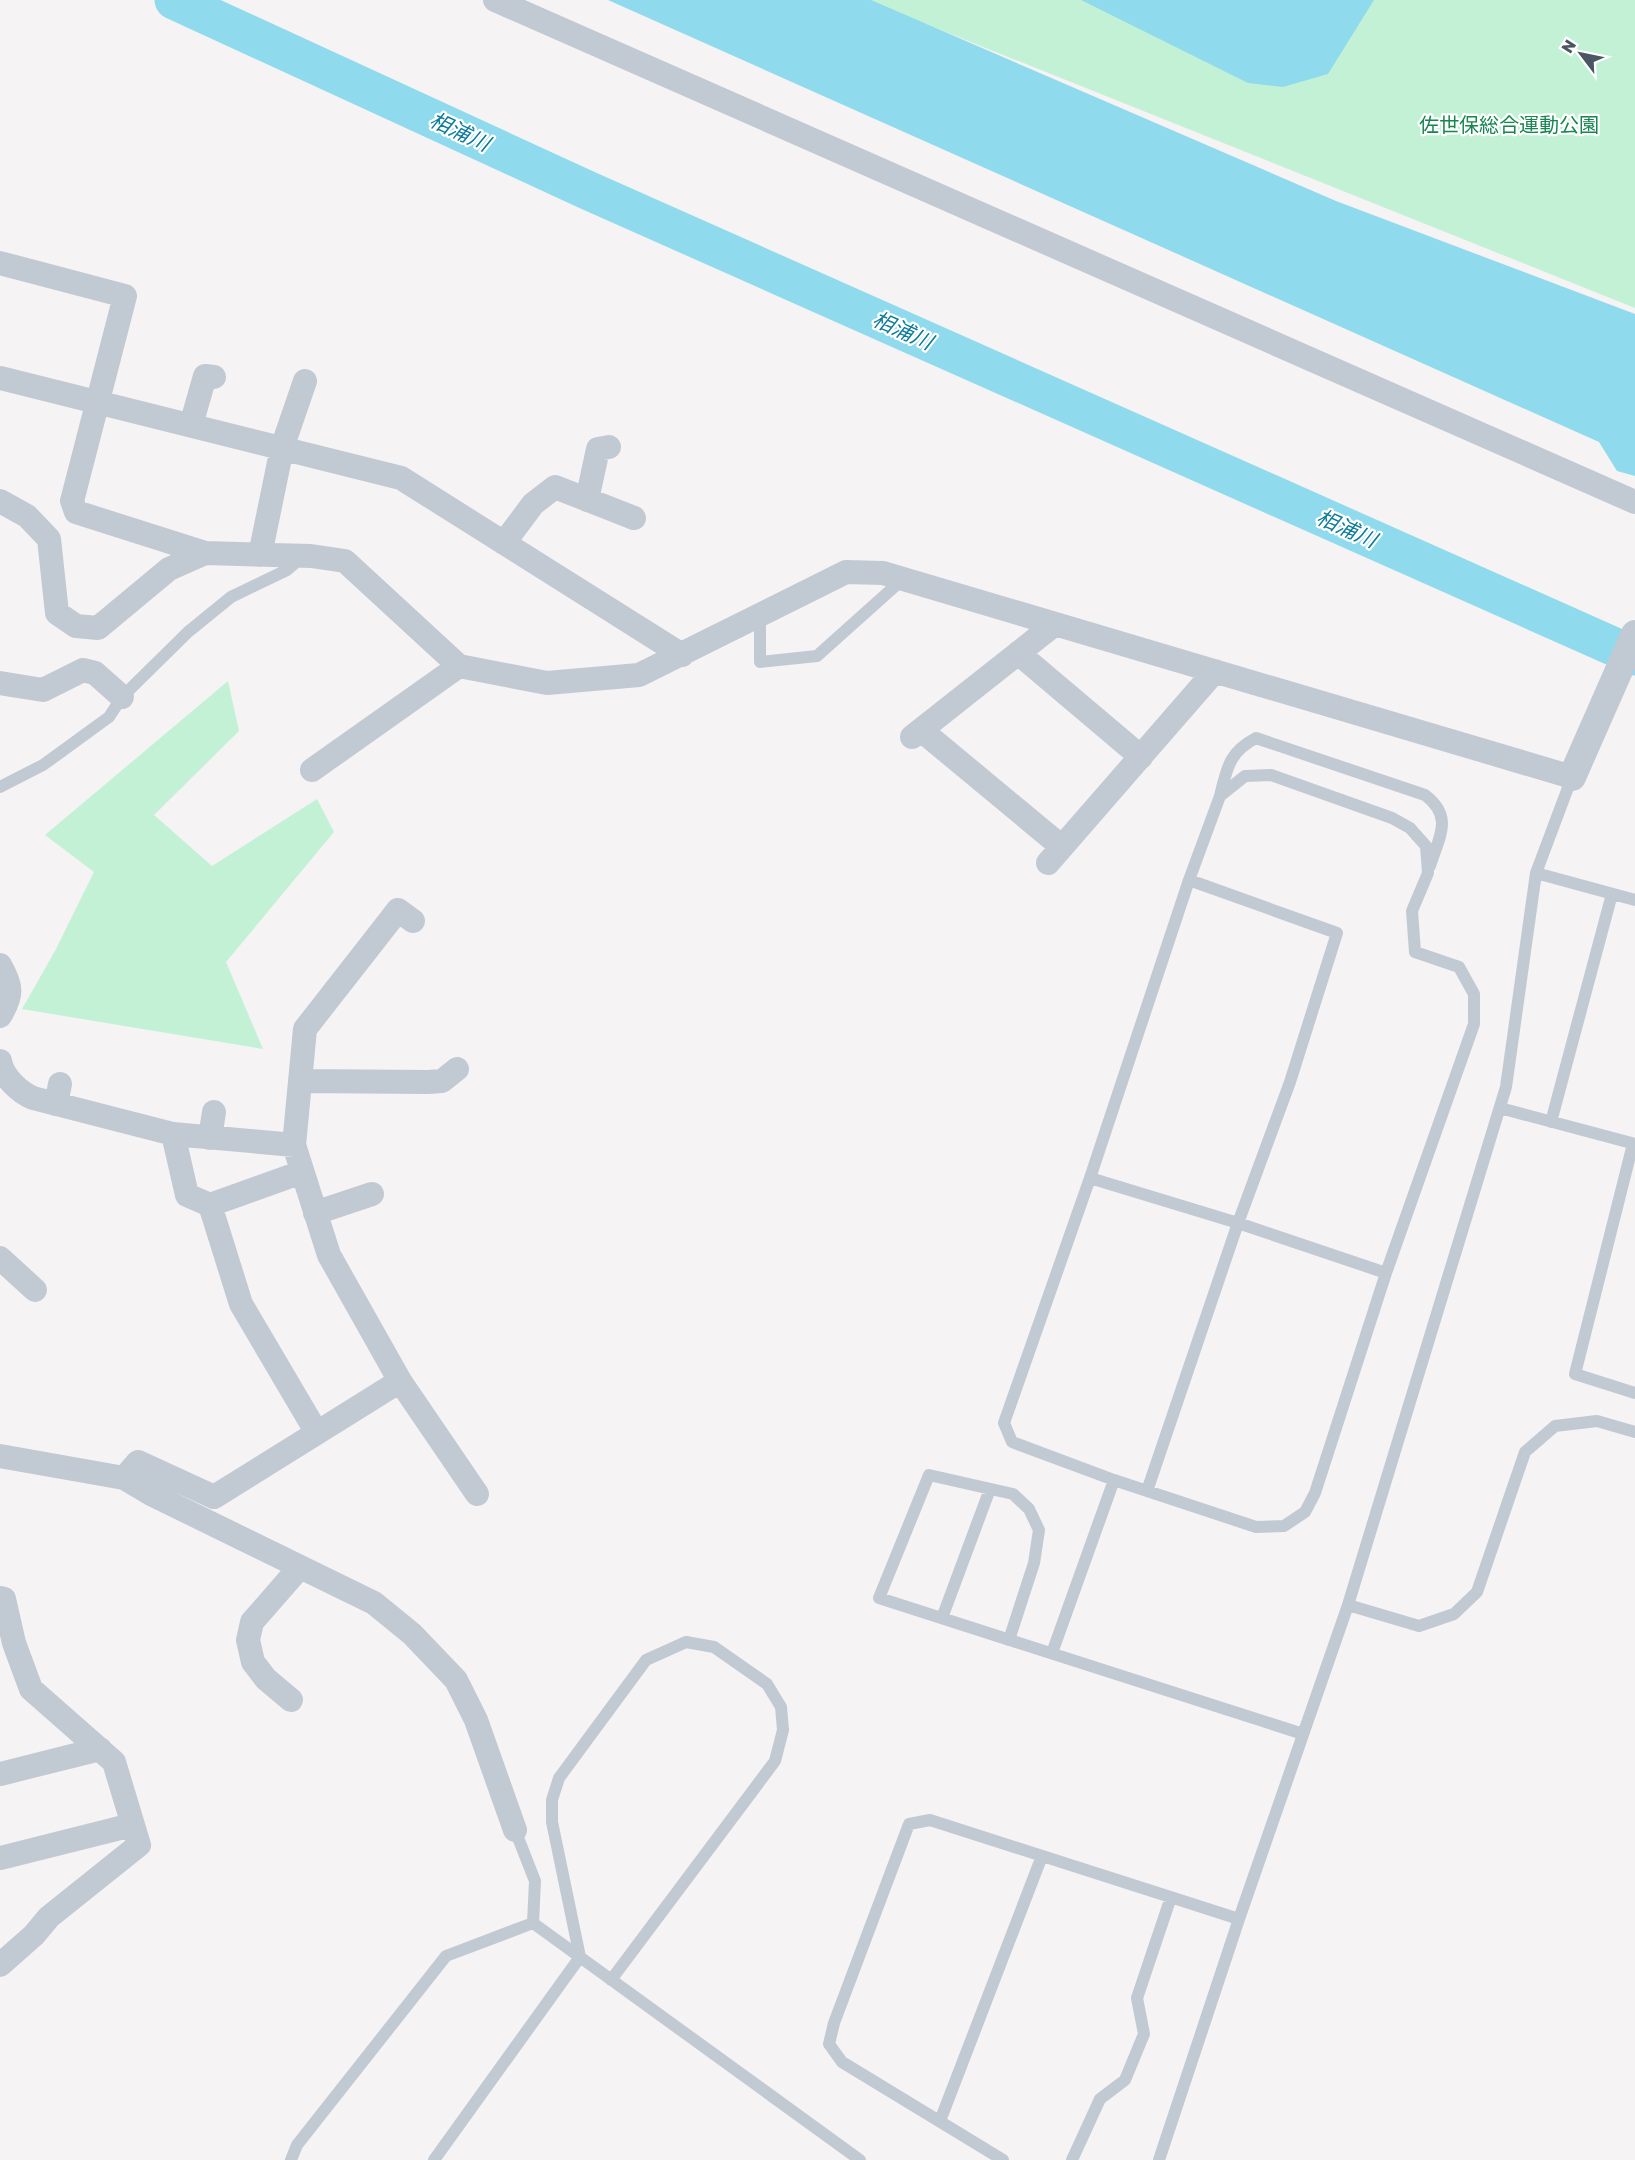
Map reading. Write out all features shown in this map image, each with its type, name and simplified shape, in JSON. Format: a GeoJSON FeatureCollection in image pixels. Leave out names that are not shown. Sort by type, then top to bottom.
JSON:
{"type":"FeatureCollection","features":[{"type":"Feature","properties":{"kind":"street"},"geometry":{"type":"LineString","coordinates":[[495,0],[1635,502]]}},
{"type":"Feature","properties":{"kind":"street"},"geometry":{"type":"LineString","coordinates":[[0,263],[125,296],[72,501],[76,512],[205,553],[302,556],[345,561],[459,666],[547,683],[639,675],[846,572],[884,573],[1215,671],[1576,766],[1635,634]]}},
{"type":"Feature","properties":{"kind":"street"},"geometry":{"type":"LineString","coordinates":[[191,425],[205,376]]}},
{"type":"Feature","properties":{"kind":"street"},"geometry":{"type":"LineString","coordinates":[[0,378],[401,478],[682,655]]}},
{"type":"Feature","properties":{"kind":"street"},"geometry":{"type":"LineString","coordinates":[[260,555],[282,448],[305,381]]}},
{"type":"Feature","properties":{"kind":"street"},"geometry":{"type":"LineString","coordinates":[[587,500],[598,448],[609,447]]}},
{"type":"Feature","properties":{"kind":"street"},"geometry":{"type":"LineString","coordinates":[[504,543],[533,504],[555,487],[634,518]]}},
{"type":"Feature","properties":{"kind":"street"},"geometry":{"type":"LineString","coordinates":[[0,501],[27,516],[49,539],[57,613],[76,626],[98,628],[169,569],[205,553]]}},
{"type":"Feature","properties":{"kind":"street"},"geometry":{"type":"LineString","coordinates":[[1055,624],[916,733],[1055,855],[1215,671]]}},
{"type":"Feature","properties":{"kind":"street"},"geometry":{"type":"LineString","coordinates":[[1018,653],[1140,758]]}},
{"type":"Feature","properties":{"kind":"street"},"geometry":{"type":"LineString","coordinates":[[312,770],[459,666]]}},
{"type":"Feature","properties":{"kind":"street"},"geometry":{"type":"LineString","coordinates":[[0,683],[43,690],[83,670],[94,673],[122,696]]}},
{"type":"Feature","properties":{"kind":"street"},"geometry":{"type":"LineString","coordinates":[[413,921],[398,910],[305,1029],[294,1146],[329,1255],[400,1381],[464,1486]]}},
{"type":"Feature","properties":{"kind":"street"},"geometry":{"type":"LineString","coordinates":[[0,964],[9,979],[10,1000],[0,1016]]}},
{"type":"Feature","properties":{"kind":"street"},"geometry":{"type":"LineString","coordinates":[[0,1062],[1,1067],[20,1092],[33,1098],[58,1094],[172,1134],[294,1146]]}},
{"type":"Feature","properties":{"kind":"street"},"geometry":{"type":"LineString","coordinates":[[300,1081],[428,1082],[442,1081],[457,1070]]}},
{"type":"Feature","properties":{"kind":"street"},"geometry":{"type":"LineString","coordinates":[[210,1138],[214,1112]]}},
{"type":"Feature","properties":{"kind":"street"},"geometry":{"type":"LineString","coordinates":[[172,1134],[187,1195],[210,1205],[302,1172]]}},
{"type":"Feature","properties":{"kind":"street"},"geometry":{"type":"LineString","coordinates":[[315,1213],[372,1194]]}},
{"type":"Feature","properties":{"kind":"street"},"geometry":{"type":"LineString","coordinates":[[210,1205],[241,1304],[317,1433]]}},
{"type":"Feature","properties":{"kind":"street"},"geometry":{"type":"LineString","coordinates":[[0,1257],[34,1290]]}},
{"type":"Feature","properties":{"kind":"street"},"geometry":{"type":"LineString","coordinates":[[124,1478],[138,1462],[214,1497],[400,1381]]}},
{"type":"Feature","properties":{"kind":"street"},"geometry":{"type":"LineString","coordinates":[[0,1456],[124,1478],[151,1494],[374,1603],[412,1634],[456,1680],[476,1720],[515,1830]]}},
{"type":"Feature","properties":{"kind":"street"},"geometry":{"type":"LineString","coordinates":[[291,1700],[266,1679],[253,1662],[248,1640],[252,1622],[300,1567]]}},
{"type":"Feature","properties":{"kind":"street"},"geometry":{"type":"LineString","coordinates":[[0,1598],[4,1599],[7,1645],[31,1689],[114,1762],[139,1845],[49,1917],[34,1935],[0,1965]]}},
{"type":"Feature","properties":{"kind":"street"},"geometry":{"type":"LineString","coordinates":[[0,1774],[100,1749]]}},
{"type":"Feature","properties":{"kind":"street"},"geometry":{"type":"LineString","coordinates":[[0,1858],[132,1825]]}},
{"type":"Feature","properties":{"kind":"lane"},"geometry":{"type":"LineString","coordinates":[[0,787],[43,765],[109,717],[122,696],[188,632],[231,597],[287,570],[302,556]]}},
{"type":"Feature","properties":{"kind":"lane"},"geometry":{"type":"LineString","coordinates":[[760,615],[760,662],[817,656],[903,579]]}},
{"type":"Feature","properties":{"kind":"lane"},"geometry":{"type":"LineString","coordinates":[[1256,738],[1425,795],[1437,804],[1444,820],[1428,873],[1412,911],[1415,952],[1460,967],[1474,994],[1474,1024],[1386,1272],[1315,1493],[1305,1512],[1284,1526],[1256,1527],[1114,1480],[1012,1442],[1004,1423],[1090,1178],[1189,880],[1220,796],[1228,764],[1241,746],[1256,738]]}},
{"type":"Feature","properties":{"kind":"lane"},"geometry":{"type":"LineString","coordinates":[[1159,2160],[1239,1918],[1348,1605],[1506,1088],[1536,873],[1576,766]]}},
{"type":"Feature","properties":{"kind":"lane"},"geometry":{"type":"LineString","coordinates":[[1220,796],[1245,776],[1272,775],[1392,818],[1410,828],[1426,846],[1428,873]]}},
{"type":"Feature","properties":{"kind":"lane"},"geometry":{"type":"LineString","coordinates":[[1536,873],[1635,900]]}},
{"type":"Feature","properties":{"kind":"lane"},"geometry":{"type":"LineString","coordinates":[[1147,1491],[1238,1224],[1290,1082],[1337,933],[1189,880]]}},
{"type":"Feature","properties":{"kind":"lane"},"geometry":{"type":"LineString","coordinates":[[1551,1122],[1612,894]]}},
{"type":"Feature","properties":{"kind":"lane"},"geometry":{"type":"LineString","coordinates":[[1500,1108],[1634,1144],[1575,1374],[1635,1393]]}},
{"type":"Feature","properties":{"kind":"lane"},"geometry":{"type":"LineString","coordinates":[[1090,1178],[1386,1272]]}},
{"type":"Feature","properties":{"kind":"lane"},"geometry":{"type":"LineString","coordinates":[[1348,1605],[1419,1626],[1454,1614],[1477,1593],[1525,1452],[1555,1426],[1598,1421],[1635,1432]]}},
{"type":"Feature","properties":{"kind":"lane"},"geometry":{"type":"LineString","coordinates":[[1010,1640],[1034,1563],[1039,1530],[1029,1509],[1013,1494],[929,1475],[879,1598],[1303,1734]]}},
{"type":"Feature","properties":{"kind":"lane"},"geometry":{"type":"LineString","coordinates":[[1052,1653],[1114,1480]]}},
{"type":"Feature","properties":{"kind":"lane"},"geometry":{"type":"LineString","coordinates":[[942,1618],[990,1489]]}},
{"type":"Feature","properties":{"kind":"lane"},"geometry":{"type":"LineString","coordinates":[[434,2160],[580,1957],[552,1822],[552,1800],[559,1778],[646,1660],[686,1642],[714,1647],[767,1684],[781,1707],[783,1730],[775,1761],[612,1980]]}},
{"type":"Feature","properties":{"kind":"lane"},"geometry":{"type":"LineString","coordinates":[[1003,2160],[842,2061],[829,2044],[834,2023],[909,1824],[930,1820],[1239,1918]]}},
{"type":"Feature","properties":{"kind":"lane"},"geometry":{"type":"LineString","coordinates":[[515,1830],[535,1881],[533,1923]]}},
{"type":"Feature","properties":{"kind":"lane"},"geometry":{"type":"LineString","coordinates":[[940,2121],[1042,1856]]}},
{"type":"Feature","properties":{"kind":"lane"},"geometry":{"type":"LineString","coordinates":[[1072,2160],[1100,2099],[1125,2080],[1143,2034],[1137,1998],[1171,1897]]}},
{"type":"Feature","properties":{"kind":"lane"},"geometry":{"type":"LineString","coordinates":[[533,1923],[860,2160]]}},
{"type":"Feature","properties":{"kind":"lane"},"geometry":{"type":"LineString","coordinates":[[291,2160],[297,2145],[446,1956],[533,1923]]}},
{"type":"Feature","properties":{"kind":"green space","name":"佐世保総合運動公園"},"geometry":{"type":"Polygon","coordinates":[[[866,0],[1635,0],[1635,308],[866,0]]]}},
{"type":"Feature","properties":{"kind":"green space"},"geometry":{"type":"Polygon","coordinates":[[[228,681],[239,731],[154,815],[212,866],[317,799],[334,832],[226,962],[263,1049],[22,1009],[55,951],[94,872],[45,835],[228,681]]]}},
{"type":"Feature","properties":{"kind":"water"},"geometry":{"type":"Polygon","coordinates":[[[608,0],[871,0],[1336,201],[1635,314],[1635,476],[1617,471],[1599,442],[608,0]]]}},
{"type":"Feature","properties":{"kind":"water"},"geometry":{"type":"Polygon","coordinates":[[[1081,0],[1374,0],[1328,74],[1283,87],[1248,83],[1081,0]]]}},
{"type":"Feature","properties":{"kind":"waterway","name":"相浦川"},"geometry":{"type":"LineString","coordinates":[[174,0],[587,190],[1635,656]]}}]}
